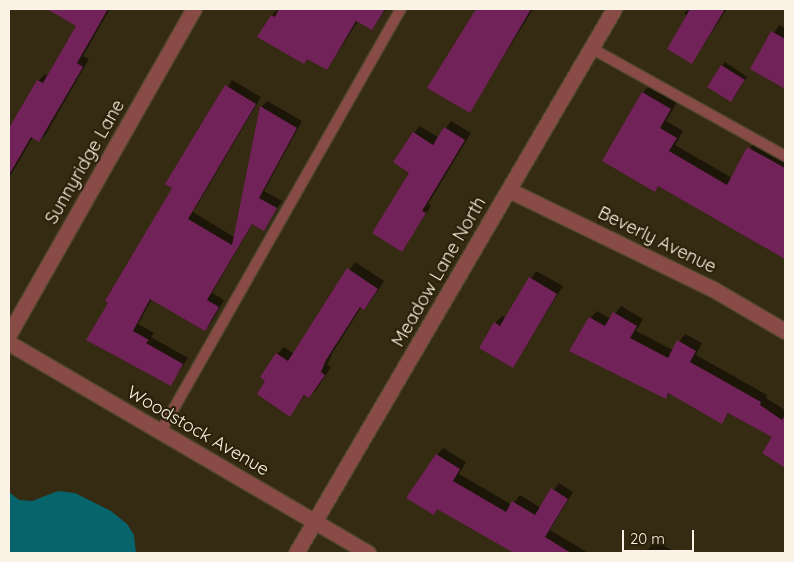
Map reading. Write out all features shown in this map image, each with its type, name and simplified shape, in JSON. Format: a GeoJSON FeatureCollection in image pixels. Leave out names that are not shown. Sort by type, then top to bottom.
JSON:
{"type":"FeatureCollection","features":[{"type":"Feature","properties":{"kind":"street","name":"Sunnyridge Lane"},"geometry":{"type":"LineString","coordinates":[[9,334],[194,9]]}},
{"type":"Feature","properties":{"kind":"street","name":"Meadow Lane North"},"geometry":{"type":"LineString","coordinates":[[296,553],[614,9]]}},
{"type":"Feature","properties":{"kind":"street","name":"Beverly Avenue"},"geometry":{"type":"LineString","coordinates":[[509,190],[713,288],[785,331]]}},
{"type":"Feature","properties":{"kind":"street","name":"Woodstock Avenue"},"geometry":{"type":"LineString","coordinates":[[9,343],[368,553]]}},
{"type":"Feature","properties":{"kind":"lane"},"geometry":{"type":"LineString","coordinates":[[161,431],[401,9]]}},
{"type":"Feature","properties":{"kind":"lane"},"geometry":{"type":"LineString","coordinates":[[591,48],[785,156]]}},
{"type":"Feature","properties":{"kind":"water"},"geometry":{"type":"Polygon","coordinates":[[[58,491],[75,493],[111,511],[127,524],[134,535],[136,553],[9,553],[9,492],[19,500],[32,501],[58,491]]]}},
{"type":"Feature","properties":{"kind":"building"},"geometry":{"type":"Polygon","coordinates":[[[47,9],[108,9],[77,63],[83,67],[39,142],[31,137],[9,175],[9,128],[37,80],[43,83],[76,26],[47,9]]]}},
{"type":"Feature","properties":{"kind":"building"},"geometry":{"type":"Polygon","coordinates":[[[279,9],[385,9],[372,30],[356,21],[327,70],[307,59],[304,64],[257,37],[271,15],[275,17],[279,9]]]}},
{"type":"Feature","properties":{"kind":"building"},"geometry":{"type":"Polygon","coordinates":[[[476,9],[531,9],[470,113],[427,88],[476,9]]]}},
{"type":"Feature","properties":{"kind":"building"},"geometry":{"type":"Polygon","coordinates":[[[690,9],[725,9],[692,64],[667,49],[690,9]]]}},
{"type":"Feature","properties":{"kind":"building"},"geometry":{"type":"Polygon","coordinates":[[[771,31],[785,39],[785,89],[750,69],[771,31]]]}},
{"type":"Feature","properties":{"kind":"building"},"geometry":{"type":"Polygon","coordinates":[[[721,65],[745,80],[731,102],[707,87],[721,65]]]}},
{"type":"Feature","properties":{"kind":"building"},"geometry":{"type":"Polygon","coordinates":[[[225,85],[256,104],[188,219],[232,245],[260,106],[297,128],[259,198],[277,208],[264,231],[252,224],[207,300],[219,307],[205,331],[150,299],[133,331],[149,340],[146,343],[183,364],[171,386],[86,340],[108,303],[105,301],[172,188],[165,184],[225,85]]]}},
{"type":"Feature","properties":{"kind":"building"},"geometry":{"type":"Polygon","coordinates":[[[642,92],[671,109],[660,128],[677,138],[669,151],[727,185],[747,147],[785,168],[785,259],[658,186],[655,192],[602,161],[642,92]]]}},
{"type":"Feature","properties":{"kind":"building"},"geometry":{"type":"Polygon","coordinates":[[[444,127],[465,140],[422,211],[426,213],[402,252],[372,233],[409,173],[393,162],[413,132],[433,145],[444,127]]]}},
{"type":"Feature","properties":{"kind":"building"},"geometry":{"type":"Polygon","coordinates":[[[347,268],[378,289],[364,310],[360,307],[326,360],[321,372],[325,375],[309,398],[304,395],[290,417],[257,394],[265,381],[260,377],[276,353],[288,361],[347,268]]]}},
{"type":"Feature","properties":{"kind":"building"},"geometry":{"type":"Polygon","coordinates":[[[529,277],[557,294],[513,368],[479,348],[494,322],[500,326],[529,277]]]}},
{"type":"Feature","properties":{"kind":"building"},"geometry":{"type":"Polygon","coordinates":[[[613,312],[637,326],[630,338],[668,358],[677,340],[696,351],[690,362],[761,402],[760,405],[782,420],[785,415],[785,468],[762,453],[772,437],[728,413],[722,424],[668,393],[666,399],[569,351],[589,317],[605,326],[613,312]]]}},
{"type":"Feature","properties":{"kind":"building"},"geometry":{"type":"Polygon","coordinates":[[[436,454],[460,469],[453,481],[506,512],[512,501],[535,515],[551,488],[568,499],[545,537],[571,553],[514,553],[437,509],[434,515],[406,498],[436,454]]]}}]}
